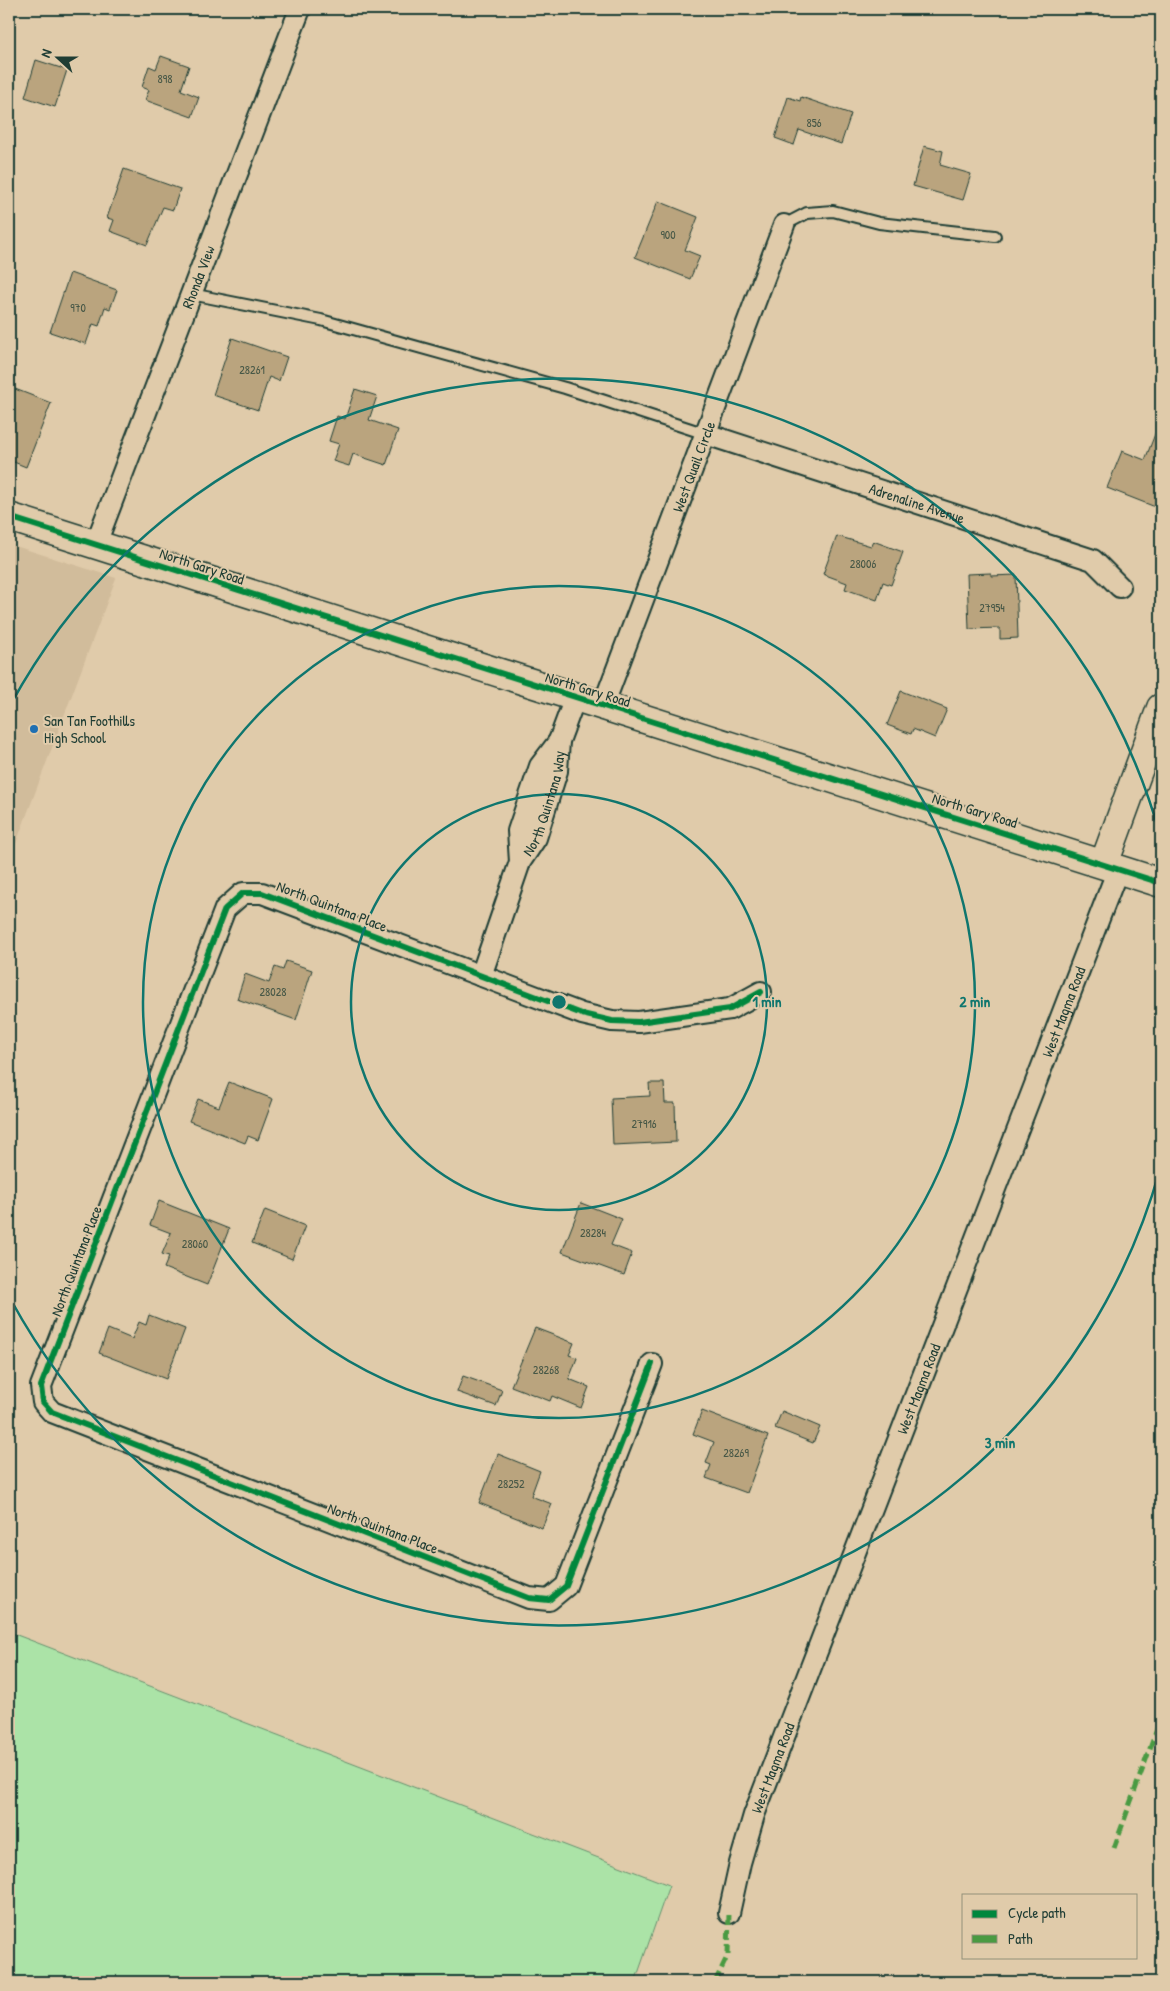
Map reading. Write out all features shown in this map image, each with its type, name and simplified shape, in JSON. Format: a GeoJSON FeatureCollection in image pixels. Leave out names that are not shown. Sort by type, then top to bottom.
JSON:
{"type":"FeatureCollection","features":[{"type":"Feature","properties":{"kind":"street","name":"Rhonda View"},"geometry":{"type":"LineString","coordinates":[[95,546],[300,9]]}},
{"type":"Feature","properties":{"kind":"street","name":"West Quail Circle"},"geometry":{"type":"LineString","coordinates":[[603,706],[784,225]]}},
{"type":"Feature","properties":{"kind":"street","name":"Adrenaline Avenue"},"geometry":{"type":"LineString","coordinates":[[706,434],[1092,560],[1120,588]]}},
{"type":"Feature","properties":{"kind":"street","name":"North Gary Road"},"geometry":{"type":"LineString","coordinates":[[9,517],[95,546],[1161,883]]}},
{"type":"Feature","properties":{"kind":"street","name":"North Quintana Way"},"geometry":{"type":"LineString","coordinates":[[481,976],[520,862],[536,838],[558,771],[559,741],[575,698]]}},
{"type":"Feature","properties":{"kind":"street"},"geometry":{"type":"LineString","coordinates":[[1111,866],[1161,708]]}},
{"type":"Feature","properties":{"kind":"street","name":"West Magma Road"},"geometry":{"type":"LineString","coordinates":[[729,1913],[754,1815],[1111,866]]}},
{"type":"Feature","properties":{"kind":"street","name":"North Quintana Place"},"geometry":{"type":"LineString","coordinates":[[652,1364],[566,1586],[549,1600],[529,1598],[52,1412],[43,1402],[41,1386],[225,909],[242,893],[262,893],[582,1014],[612,1021],[639,1022],[730,1009],[760,992]]}},
{"type":"Feature","properties":{"kind":"lane"},"geometry":{"type":"LineString","coordinates":[[784,225],[807,213],[833,211],[879,223],[995,236]]}},
{"type":"Feature","properties":{"kind":"lane"},"geometry":{"type":"LineString","coordinates":[[191,294],[321,320],[359,330],[565,388],[706,434]]}},
{"type":"Feature","properties":{"kind":"shaded area","name":"San Tan Foothills High School"},"geometry":{"type":"Polygon","coordinates":[[[9,544],[116,578],[9,862],[9,544]]]}},
{"type":"Feature","properties":{"kind":"green space"},"geometry":{"type":"Polygon","coordinates":[[[9,1632],[669,1885],[635,1982],[9,1982],[9,1632]]]}},
{"type":"Feature","properties":{"kind":"building"},"geometry":{"type":"Polygon","coordinates":[[[161,56],[189,66],[181,90],[199,97],[192,117],[145,100],[149,90],[142,87],[149,66],[156,69],[161,56]]]}},
{"type":"Feature","properties":{"kind":"building"},"geometry":{"type":"Polygon","coordinates":[[[36,60],[67,70],[55,107],[25,97],[36,60]]]}},
{"type":"Feature","properties":{"kind":"building"},"geometry":{"type":"Polygon","coordinates":[[[788,97],[800,101],[801,97],[851,114],[841,144],[799,130],[794,145],[775,138],[788,97]]]}},
{"type":"Feature","properties":{"kind":"building"},"geometry":{"type":"Polygon","coordinates":[[[924,146],[943,151],[940,165],[971,174],[963,200],[913,186],[924,146]]]}},
{"type":"Feature","properties":{"kind":"building"},"geometry":{"type":"Polygon","coordinates":[[[124,169],[180,189],[173,210],[163,207],[147,245],[110,231],[114,220],[107,218],[124,169]]]}},
{"type":"Feature","properties":{"kind":"building"},"geometry":{"type":"Polygon","coordinates":[[[658,201],[698,217],[685,250],[700,256],[690,279],[635,257],[658,201]]]}},
{"type":"Feature","properties":{"kind":"building"},"geometry":{"type":"Polygon","coordinates":[[[70,273],[117,290],[110,309],[105,307],[99,326],[93,324],[86,344],[50,332],[70,273]]]}},
{"type":"Feature","properties":{"kind":"building"},"geometry":{"type":"Polygon","coordinates":[[[232,338],[287,357],[279,381],[269,377],[258,410],[213,395],[232,338]]]}},
{"type":"Feature","properties":{"kind":"building"},"geometry":{"type":"Polygon","coordinates":[[[15,389],[51,403],[26,467],[9,460],[9,406],[15,389]]]}},
{"type":"Feature","properties":{"kind":"building"},"geometry":{"type":"Polygon","coordinates":[[[355,389],[377,396],[369,420],[398,430],[386,465],[353,454],[349,466],[333,461],[339,444],[329,441],[337,416],[345,419],[355,389]]]}},
{"type":"Feature","properties":{"kind":"building"},"geometry":{"type":"Polygon","coordinates":[[[1160,421],[1161,500],[1158,508],[1107,488],[1122,451],[1145,460],[1160,421]]]}},
{"type":"Feature","properties":{"kind":"building"},"geometry":{"type":"Polygon","coordinates":[[[837,536],[871,546],[873,541],[903,552],[891,585],[883,582],[877,600],[845,589],[847,583],[823,574],[837,536]]]}},
{"type":"Feature","properties":{"kind":"building"},"geometry":{"type":"Polygon","coordinates":[[[991,573],[991,576],[1016,575],[1018,638],[1000,639],[1000,628],[969,629],[967,574],[991,573]]]}},
{"type":"Feature","properties":{"kind":"building"},"geometry":{"type":"Polygon","coordinates":[[[901,691],[947,709],[935,738],[913,729],[911,734],[887,725],[901,691]]]}},
{"type":"Feature","properties":{"kind":"building"},"geometry":{"type":"Polygon","coordinates":[[[286,961],[312,970],[296,1020],[237,999],[245,974],[269,983],[275,967],[283,970],[286,961]]]}},
{"type":"Feature","properties":{"kind":"building"},"geometry":{"type":"Polygon","coordinates":[[[229,1082],[273,1099],[258,1140],[248,1136],[245,1143],[189,1121],[198,1099],[219,1107],[229,1082]]]}},
{"type":"Feature","properties":{"kind":"building"},"geometry":{"type":"Polygon","coordinates":[[[649,1083],[664,1083],[665,1103],[675,1103],[676,1142],[613,1145],[611,1098],[650,1096],[649,1083]]]}},
{"type":"Feature","properties":{"kind":"building"},"geometry":{"type":"Polygon","coordinates":[[[159,1201],[229,1229],[207,1285],[164,1268],[169,1256],[162,1254],[171,1233],[150,1225],[159,1201]]]}},
{"type":"Feature","properties":{"kind":"building"},"geometry":{"type":"Polygon","coordinates":[[[581,1203],[622,1219],[611,1245],[632,1253],[624,1275],[562,1252],[581,1203]]]}},
{"type":"Feature","properties":{"kind":"building"},"geometry":{"type":"Polygon","coordinates":[[[265,1210],[305,1226],[292,1259],[252,1243],[265,1210]]]}},
{"type":"Feature","properties":{"kind":"building"},"geometry":{"type":"Polygon","coordinates":[[[149,1315],[185,1329],[166,1379],[99,1353],[108,1329],[132,1339],[139,1322],[146,1325],[149,1315]]]}},
{"type":"Feature","properties":{"kind":"building"},"geometry":{"type":"Polygon","coordinates":[[[535,1328],[574,1343],[569,1355],[577,1358],[569,1379],[589,1387],[581,1408],[552,1396],[550,1401],[511,1386],[535,1328]]]}},
{"type":"Feature","properties":{"kind":"building"},"geometry":{"type":"Polygon","coordinates":[[[463,1376],[502,1390],[496,1406],[457,1392],[463,1376]]]}},
{"type":"Feature","properties":{"kind":"building"},"geometry":{"type":"Polygon","coordinates":[[[702,1411],[768,1436],[747,1493],[706,1478],[711,1465],[706,1463],[714,1442],[693,1434],[702,1411]]]}},
{"type":"Feature","properties":{"kind":"building"},"geometry":{"type":"Polygon","coordinates":[[[782,1411],[820,1427],[813,1443],[775,1428],[782,1411]]]}},
{"type":"Feature","properties":{"kind":"building"},"geometry":{"type":"Polygon","coordinates":[[[498,1454],[540,1471],[531,1496],[552,1504],[542,1528],[479,1503],[498,1454]]]}},
{"type":"Feature","properties":{"kind":"marked path"},"geometry":{"type":"LineString","coordinates":[[1114,1848],[1161,1718]]}},
{"type":"Feature","properties":{"kind":"marked path"},"geometry":{"type":"LineString","coordinates":[[715,1982],[728,1955],[729,1913]]}},
{"type":"Feature","properties":{"kind":"cycle path"},"geometry":{"type":"LineString","coordinates":[[9,517],[1161,883]]}},
{"type":"Feature","properties":{"kind":"cycle path"},"geometry":{"type":"LineString","coordinates":[[652,1364],[566,1586],[549,1600],[529,1598],[52,1412],[43,1402],[41,1386],[225,909],[243,893],[262,893],[582,1014],[612,1021],[639,1022],[730,1009],[761,992]]}},
{"type":"Feature","properties":{"kind":"place","name":"San Tan Foothills High School"},"geometry":{"type":"Point","coordinates":[34,729]}}]}
